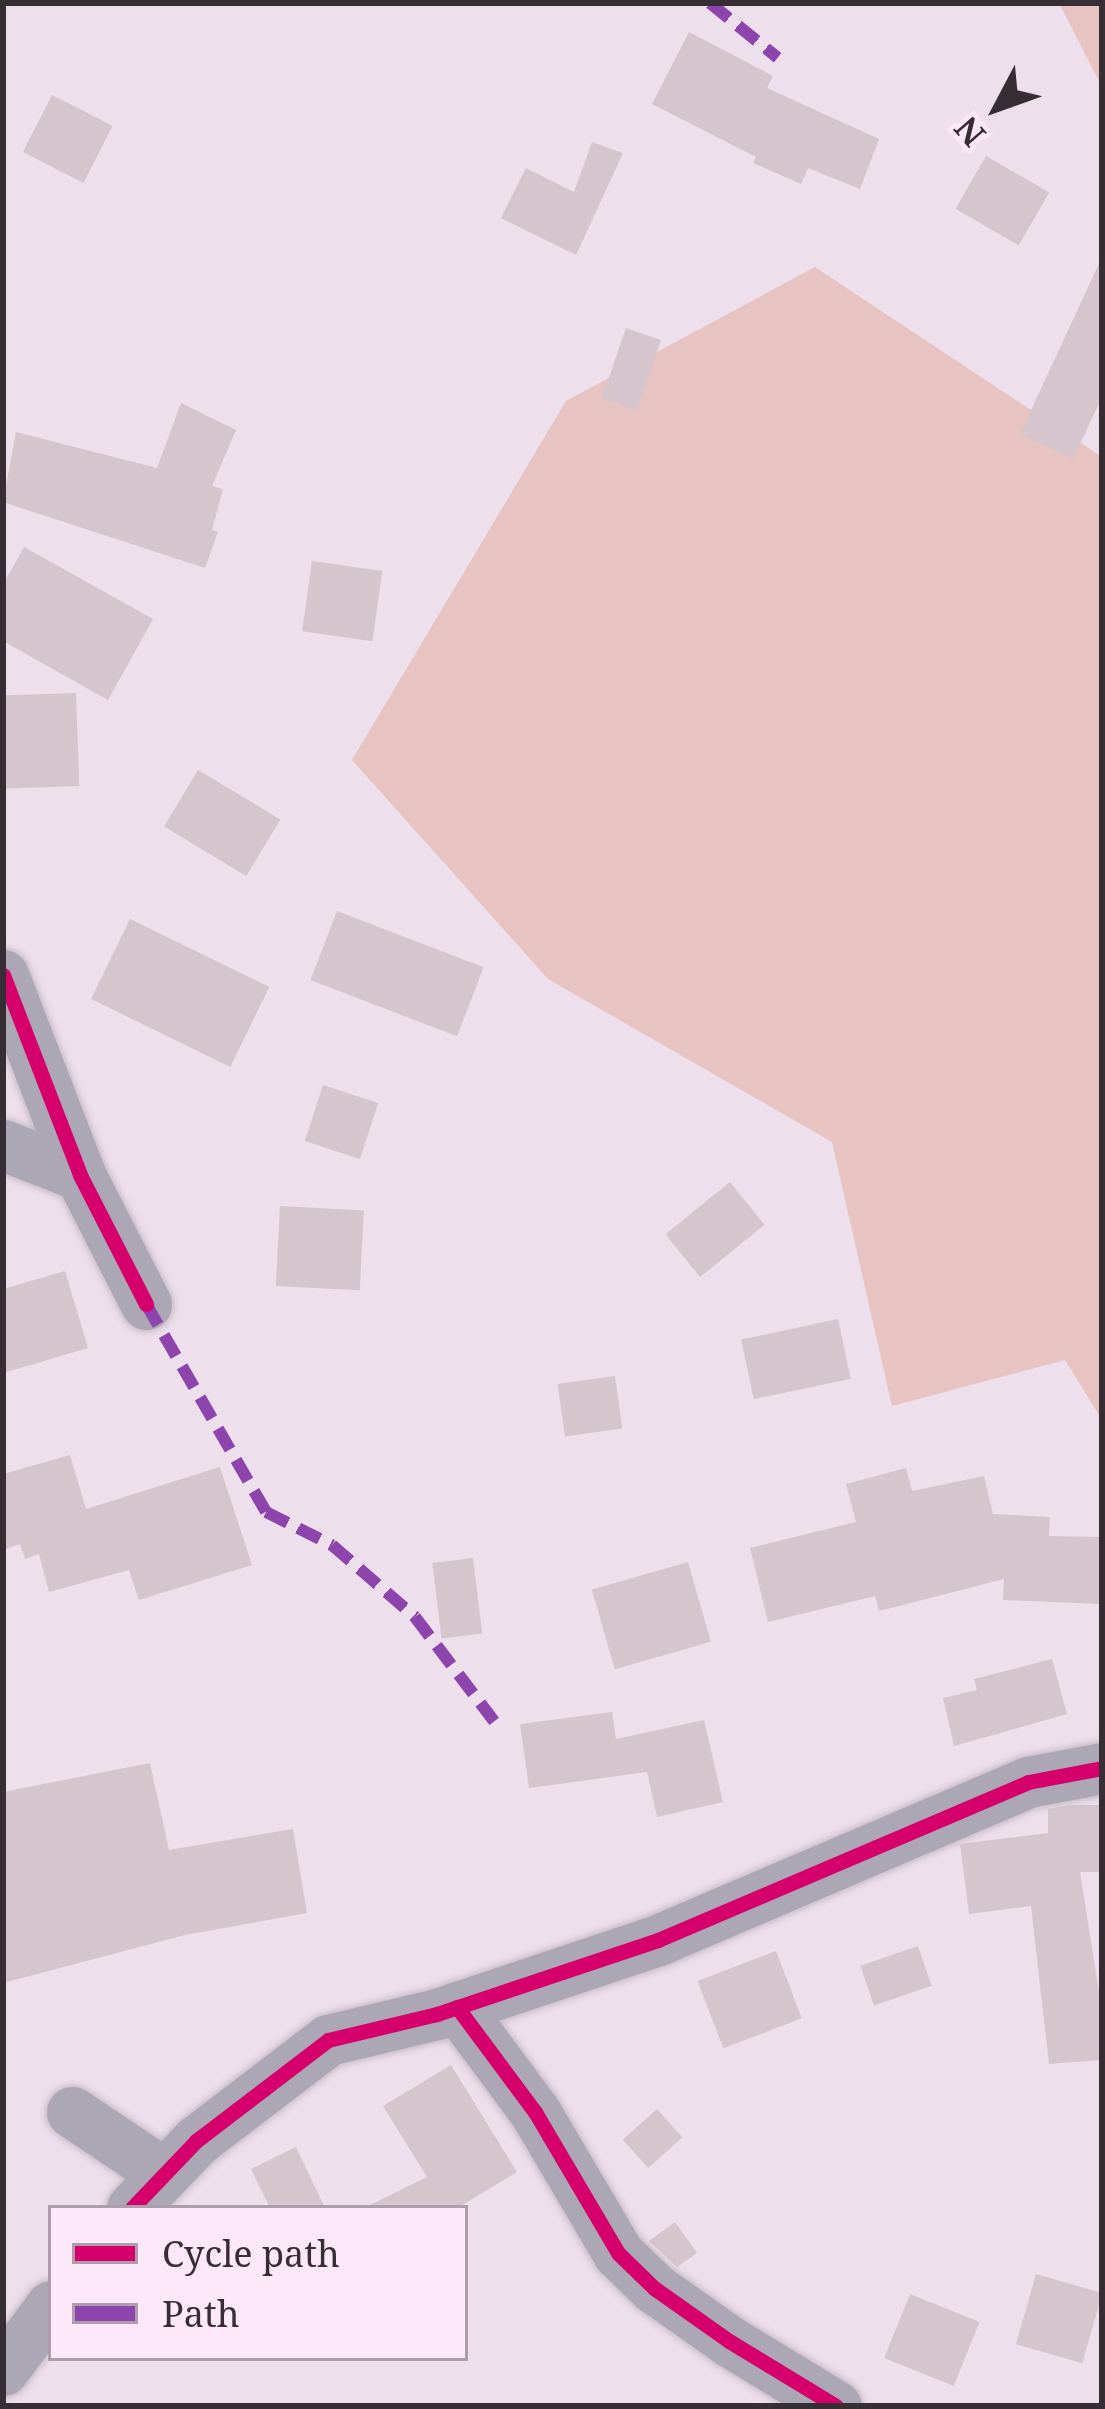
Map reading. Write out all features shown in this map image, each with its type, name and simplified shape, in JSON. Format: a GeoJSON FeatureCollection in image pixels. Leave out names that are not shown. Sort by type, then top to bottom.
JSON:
{"type":"FeatureCollection","features":[{"type":"Feature","properties":{"kind":"street"},"geometry":{"type":"LineString","coordinates":[[3,975],[80,1175],[146,1304]]}},
{"type":"Feature","properties":{"kind":"street"},"geometry":{"type":"LineString","coordinates":[[3,1145],[80,1175]]}},
{"type":"Feature","properties":{"kind":"street"},"geometry":{"type":"LineString","coordinates":[[72,2112],[147,2190],[328,2040],[458,2007],[658,1940],[1028,1782],[1102,1768]]}},
{"type":"Feature","properties":{"kind":"street"},"geometry":{"type":"LineString","coordinates":[[458,2007],[535,2112],[618,2253],[654,2288],[716,2332],[836,2406]]}},
{"type":"Feature","properties":{"kind":"street"},"geometry":{"type":"LineString","coordinates":[[3,2370],[48,2310]]}},
{"type":"Feature","properties":{"kind":"shaded area"},"geometry":{"type":"Polygon","coordinates":[[[1059,3],[1102,3],[1102,87],[1059,3]]]}},
{"type":"Feature","properties":{"kind":"shaded area"},"geometry":{"type":"Polygon","coordinates":[[[815,267],[1102,457],[1102,1420],[1065,1360],[892,1406],[832,1142],[548,979],[352,760],[566,401],[815,267]]]}},
{"type":"Feature","properties":{"kind":"building"},"geometry":{"type":"Polygon","coordinates":[[[689,32],[773,76],[767,88],[879,139],[860,189],[808,168],[801,184],[753,163],[756,157],[652,104],[689,32]]]}},
{"type":"Feature","properties":{"kind":"building"},"geometry":{"type":"Polygon","coordinates":[[[52,95],[113,126],[84,183],[23,152],[52,95]]]}},
{"type":"Feature","properties":{"kind":"building"},"geometry":{"type":"Polygon","coordinates":[[[592,142],[623,153],[576,255],[501,218],[526,168],[574,192],[592,142]]]}},
{"type":"Feature","properties":{"kind":"building"},"geometry":{"type":"Polygon","coordinates":[[[986,156],[1049,192],[1019,245],[956,209],[986,156]]]}},
{"type":"Feature","properties":{"kind":"building"},"geometry":{"type":"Polygon","coordinates":[[[1102,257],[1102,397],[1073,459],[1020,434],[1102,257]]]}},
{"type":"Feature","properties":{"kind":"building"},"geometry":{"type":"Polygon","coordinates":[[[626,328],[661,340],[637,410],[602,398],[626,328]]]}},
{"type":"Feature","properties":{"kind":"building"},"geometry":{"type":"Polygon","coordinates":[[[181,403],[236,430],[212,486],[223,489],[212,530],[218,532],[205,568],[3,502],[16,432],[157,468],[181,403]]]}},
{"type":"Feature","properties":{"kind":"building"},"geometry":{"type":"Polygon","coordinates":[[[24,547],[153,619],[108,700],[3,641],[3,585],[24,547]]]}},
{"type":"Feature","properties":{"kind":"building"},"geometry":{"type":"Polygon","coordinates":[[[312,561],[382,571],[372,641],[302,631],[312,561]]]}},
{"type":"Feature","properties":{"kind":"building"},"geometry":{"type":"Polygon","coordinates":[[[76,693],[79,786],[6,788],[3,696],[76,693]]]}},
{"type":"Feature","properties":{"kind":"building"},"geometry":{"type":"Polygon","coordinates":[[[198,770],[280,819],[246,876],[164,827],[198,770]]]}},
{"type":"Feature","properties":{"kind":"building"},"geometry":{"type":"Polygon","coordinates":[[[337,911],[484,967],[457,1036],[310,980],[337,911]]]}},
{"type":"Feature","properties":{"kind":"building"},"geometry":{"type":"Polygon","coordinates":[[[130,919],[269,987],[230,1067],[91,999],[130,919]]]}},
{"type":"Feature","properties":{"kind":"building"},"geometry":{"type":"Polygon","coordinates":[[[323,1085],[378,1103],[360,1159],[305,1141],[323,1085]]]}},
{"type":"Feature","properties":{"kind":"building"},"geometry":{"type":"Polygon","coordinates":[[[730,1182],[765,1225],[700,1277],[665,1234],[730,1182]]]}},
{"type":"Feature","properties":{"kind":"building"},"geometry":{"type":"Polygon","coordinates":[[[280,1206],[364,1210],[360,1290],[276,1286],[280,1206]]]}},
{"type":"Feature","properties":{"kind":"building"},"geometry":{"type":"Polygon","coordinates":[[[65,1271],[88,1348],[3,1373],[3,1289],[65,1271]]]}},
{"type":"Feature","properties":{"kind":"building"},"geometry":{"type":"Polygon","coordinates":[[[838,1319],[851,1379],[754,1399],[741,1340],[838,1319]]]}},
{"type":"Feature","properties":{"kind":"building"},"geometry":{"type":"Polygon","coordinates":[[[615,1376],[622,1428],[565,1437],[558,1384],[615,1376]]]}},
{"type":"Feature","properties":{"kind":"building"},"geometry":{"type":"Polygon","coordinates":[[[70,1455],[86,1509],[220,1467],[252,1565],[139,1600],[129,1570],[49,1592],[39,1554],[25,1559],[20,1544],[3,1550],[3,1474],[70,1455]]]}},
{"type":"Feature","properties":{"kind":"building"},"geometry":{"type":"Polygon","coordinates":[[[906,1468],[912,1491],[984,1476],[993,1514],[1050,1517],[1049,1536],[1102,1537],[1102,1604],[1003,1600],[1004,1579],[879,1611],[875,1596],[768,1622],[750,1548],[856,1522],[846,1484],[906,1468]]]}},
{"type":"Feature","properties":{"kind":"building"},"geometry":{"type":"Polygon","coordinates":[[[473,1558],[482,1633],[442,1638],[432,1563],[473,1558]]]}},
{"type":"Feature","properties":{"kind":"building"},"geometry":{"type":"Polygon","coordinates":[[[688,1562],[711,1642],[615,1669],[592,1590],[688,1562]]]}},
{"type":"Feature","properties":{"kind":"building"},"geometry":{"type":"Polygon","coordinates":[[[1052,1659],[1067,1714],[954,1746],[943,1698],[977,1690],[974,1679],[1052,1659]]]}},
{"type":"Feature","properties":{"kind":"building"},"geometry":{"type":"Polygon","coordinates":[[[612,1712],[616,1739],[704,1720],[723,1802],[657,1817],[647,1772],[529,1788],[520,1724],[612,1712]]]}},
{"type":"Feature","properties":{"kind":"building"},"geometry":{"type":"Polygon","coordinates":[[[150,1763],[169,1850],[293,1829],[307,1913],[185,1935],[3,1983],[3,1792],[150,1763]]]}},
{"type":"Feature","properties":{"kind":"building"},"geometry":{"type":"Polygon","coordinates":[[[1102,1805],[1101,1872],[1080,1872],[1102,2011],[1102,2060],[1049,2064],[1031,1906],[969,1914],[960,1844],[1048,1833],[1048,1809],[1102,1805]]]}},
{"type":"Feature","properties":{"kind":"building"},"geometry":{"type":"Polygon","coordinates":[[[918,1946],[932,1986],[874,2006],[860,1966],[918,1946]]]}},
{"type":"Feature","properties":{"kind":"building"},"geometry":{"type":"Polygon","coordinates":[[[776,1951],[802,2018],[723,2048],[698,1981],[776,1951]]]}},
{"type":"Feature","properties":{"kind":"building"},"geometry":{"type":"Polygon","coordinates":[[[451,2065],[517,2172],[462,2205],[370,2205],[427,2177],[383,2106],[451,2065]]]}},
{"type":"Feature","properties":{"kind":"building"},"geometry":{"type":"Polygon","coordinates":[[[657,2109],[682,2137],[648,2168],[623,2140],[657,2109]]]}},
{"type":"Feature","properties":{"kind":"building"},"geometry":{"type":"Polygon","coordinates":[[[296,2147],[324,2205],[269,2205],[251,2169],[296,2147]]]}},
{"type":"Feature","properties":{"kind":"building"},"geometry":{"type":"Polygon","coordinates":[[[675,2222],[697,2253],[677,2267],[649,2241],[675,2222]]]}},
{"type":"Feature","properties":{"kind":"building"},"geometry":{"type":"Polygon","coordinates":[[[1036,2274],[1102,2293],[1082,2363],[1016,2344],[1036,2274]]]}},
{"type":"Feature","properties":{"kind":"building"},"geometry":{"type":"Polygon","coordinates":[[[910,2294],[980,2322],[954,2386],[884,2358],[910,2294]]]}},
{"type":"Feature","properties":{"kind":"marked path"},"geometry":{"type":"LineString","coordinates":[[710,3],[778,58]]}},
{"type":"Feature","properties":{"kind":"marked path"},"geometry":{"type":"LineString","coordinates":[[146,1304],[266,1512],[332,1545],[415,1617],[494,1721]]}},
{"type":"Feature","properties":{"kind":"cycle path"},"geometry":{"type":"LineString","coordinates":[[3,975],[80,1175],[146,1304]]}},
{"type":"Feature","properties":{"kind":"cycle path"},"geometry":{"type":"LineString","coordinates":[[135,2205],[196,2141],[328,2040],[437,2014],[658,1940],[1028,1782],[1102,1768]]}},
{"type":"Feature","properties":{"kind":"cycle path"},"geometry":{"type":"LineString","coordinates":[[457,2007],[535,2112],[618,2253],[654,2288],[729,2341],[836,2406]]}}]}
